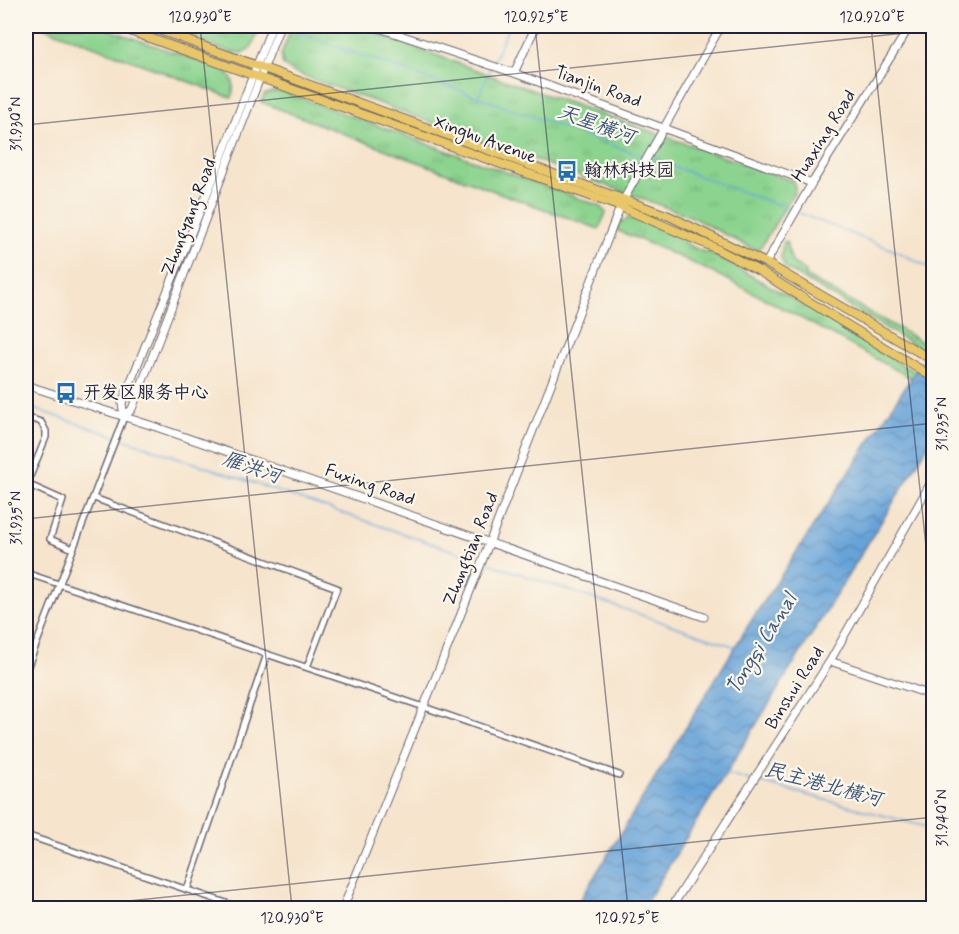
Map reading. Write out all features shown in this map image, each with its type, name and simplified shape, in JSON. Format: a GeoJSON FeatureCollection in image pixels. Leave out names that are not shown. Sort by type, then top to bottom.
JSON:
{"type":"FeatureCollection","features":[{"type":"Feature","properties":{"kind":"main road","name":"Xinghu Avenue"},"geometry":{"type":"LineString","coordinates":[[116,26],[704,231],[766,263],[933,361]]}},
{"type":"Feature","properties":{"kind":"main road","name":"Xinghu Avenue"},"geometry":{"type":"LineString","coordinates":[[148,26],[623,203],[759,271],[933,378]]}},
{"type":"Feature","properties":{"kind":"street","name":"Zhongyang Road"},"geometry":{"type":"LineString","coordinates":[[272,26],[272,36]]}},
{"type":"Feature","properties":{"kind":"street","name":"Zhongyang Road"},"geometry":{"type":"LineString","coordinates":[[124,417],[132,409],[256,76],[272,36],[280,26]]}},
{"type":"Feature","properties":{"kind":"street","name":"Tianjin Road"},"geometry":{"type":"LineString","coordinates":[[372,26],[514,73],[812,183]]}},
{"type":"Feature","properties":{"kind":"street"},"geometry":{"type":"LineString","coordinates":[[514,73],[536,26]]}},
{"type":"Feature","properties":{"kind":"street","name":"Zhongtian Road"},"geometry":{"type":"LineString","coordinates":[[343,909],[623,203],[721,26]]}},
{"type":"Feature","properties":{"kind":"street","name":"Huaxing Road"},"geometry":{"type":"LineString","coordinates":[[766,263],[812,183],[910,26]]}},
{"type":"Feature","properties":{"kind":"street"},"geometry":{"type":"LineString","coordinates":[[26,671],[124,417],[122,403],[256,76]]}},
{"type":"Feature","properties":{"kind":"street","name":"Fuxing Road"},"geometry":{"type":"LineString","coordinates":[[26,385],[704,617]]}},
{"type":"Feature","properties":{"kind":"street"},"geometry":{"type":"LineString","coordinates":[[26,417],[41,422],[46,431],[46,437],[27,484],[63,500],[50,539],[73,549]]}},
{"type":"Feature","properties":{"kind":"street","name":"Binshui Road"},"geometry":{"type":"LineString","coordinates":[[671,909],[830,661],[933,477]]}},
{"type":"Feature","properties":{"kind":"street"},"geometry":{"type":"LineString","coordinates":[[94,498],[337,588],[307,667]]}},
{"type":"Feature","properties":{"kind":"street"},"geometry":{"type":"LineString","coordinates":[[26,573],[619,775]]}},
{"type":"Feature","properties":{"kind":"street"},"geometry":{"type":"LineString","coordinates":[[187,890],[267,654]]}},
{"type":"Feature","properties":{"kind":"street"},"geometry":{"type":"LineString","coordinates":[[830,661],[933,696]]}},
{"type":"Feature","properties":{"kind":"street"},"geometry":{"type":"LineString","coordinates":[[26,835],[241,909]]}},
{"type":"Feature","properties":{"kind":"green space"},"geometry":{"type":"Polygon","coordinates":[[[40,26],[99,26],[222,69],[233,81],[232,98],[40,26]]]}},
{"type":"Feature","properties":{"kind":"green space"},"geometry":{"type":"Polygon","coordinates":[[[157,26],[245,26],[259,30],[250,50],[242,53],[231,52],[157,26]]]}},
{"type":"Feature","properties":{"kind":"green space"},"geometry":{"type":"Polygon","coordinates":[[[292,26],[357,26],[495,77],[793,181],[794,193],[762,245],[758,249],[751,248],[690,216],[293,72],[283,65],[281,55],[292,26]]]}},
{"type":"Feature","properties":{"kind":"green space"},"geometry":{"type":"Polygon","coordinates":[[[271,92],[284,92],[600,206],[606,213],[599,229],[261,102],[264,95],[271,92]]]}},
{"type":"Feature","properties":{"kind":"green space"},"geometry":{"type":"Polygon","coordinates":[[[629,218],[684,239],[683,242],[705,253],[707,251],[845,328],[849,335],[915,372],[911,378],[729,281],[616,230],[619,223],[629,218]]]}},
{"type":"Feature","properties":{"kind":"green space"},"geometry":{"type":"Polygon","coordinates":[[[783,242],[786,242],[792,262],[805,271],[807,277],[933,348],[929,354],[785,268],[781,258],[783,242]]]}},
{"type":"Feature","properties":{"kind":"water","name":"Tongqi Canal"},"geometry":{"type":"Polygon","coordinates":[[[933,348],[933,438],[643,908],[575,908],[751,621],[933,348]]]}},
{"type":"Feature","properties":{"kind":"waterway"},"geometry":{"type":"LineString","coordinates":[[493,62],[509,26]]}},
{"type":"Feature","properties":{"kind":"waterway","name":"天星横河"},"geometry":{"type":"LineString","coordinates":[[283,27],[645,157]]}},
{"type":"Feature","properties":{"kind":"waterway"},"geometry":{"type":"LineString","coordinates":[[479,95],[490,69]]}},
{"type":"Feature","properties":{"kind":"waterway","name":"天星横河"},"geometry":{"type":"LineString","coordinates":[[650,158],[792,210]]}},
{"type":"Feature","properties":{"kind":"waterway","name":"天星横河"},"geometry":{"type":"LineString","coordinates":[[799,213],[898,252],[934,270]]}},
{"type":"Feature","properties":{"kind":"waterway","name":"雁洪河"},"geometry":{"type":"LineString","coordinates":[[26,406],[469,556]]}},
{"type":"Feature","properties":{"kind":"waterway","name":"雁洪河"},"geometry":{"type":"LineString","coordinates":[[488,563],[736,647]]}},
{"type":"Feature","properties":{"kind":"waterway","name":"民主港北横河"},"geometry":{"type":"LineString","coordinates":[[726,773],[750,780]]}},
{"type":"Feature","properties":{"kind":"waterway","name":"民主港北横河"},"geometry":{"type":"LineString","coordinates":[[755,781],[934,829]]}},
{"type":"Feature","properties":{"kind":"place","name":"翰林科技园"},"geometry":{"type":"Point","coordinates":[567,171]}},
{"type":"Feature","properties":{"kind":"place","name":"开发区服务中心"},"geometry":{"type":"Point","coordinates":[66,393]}}]}
